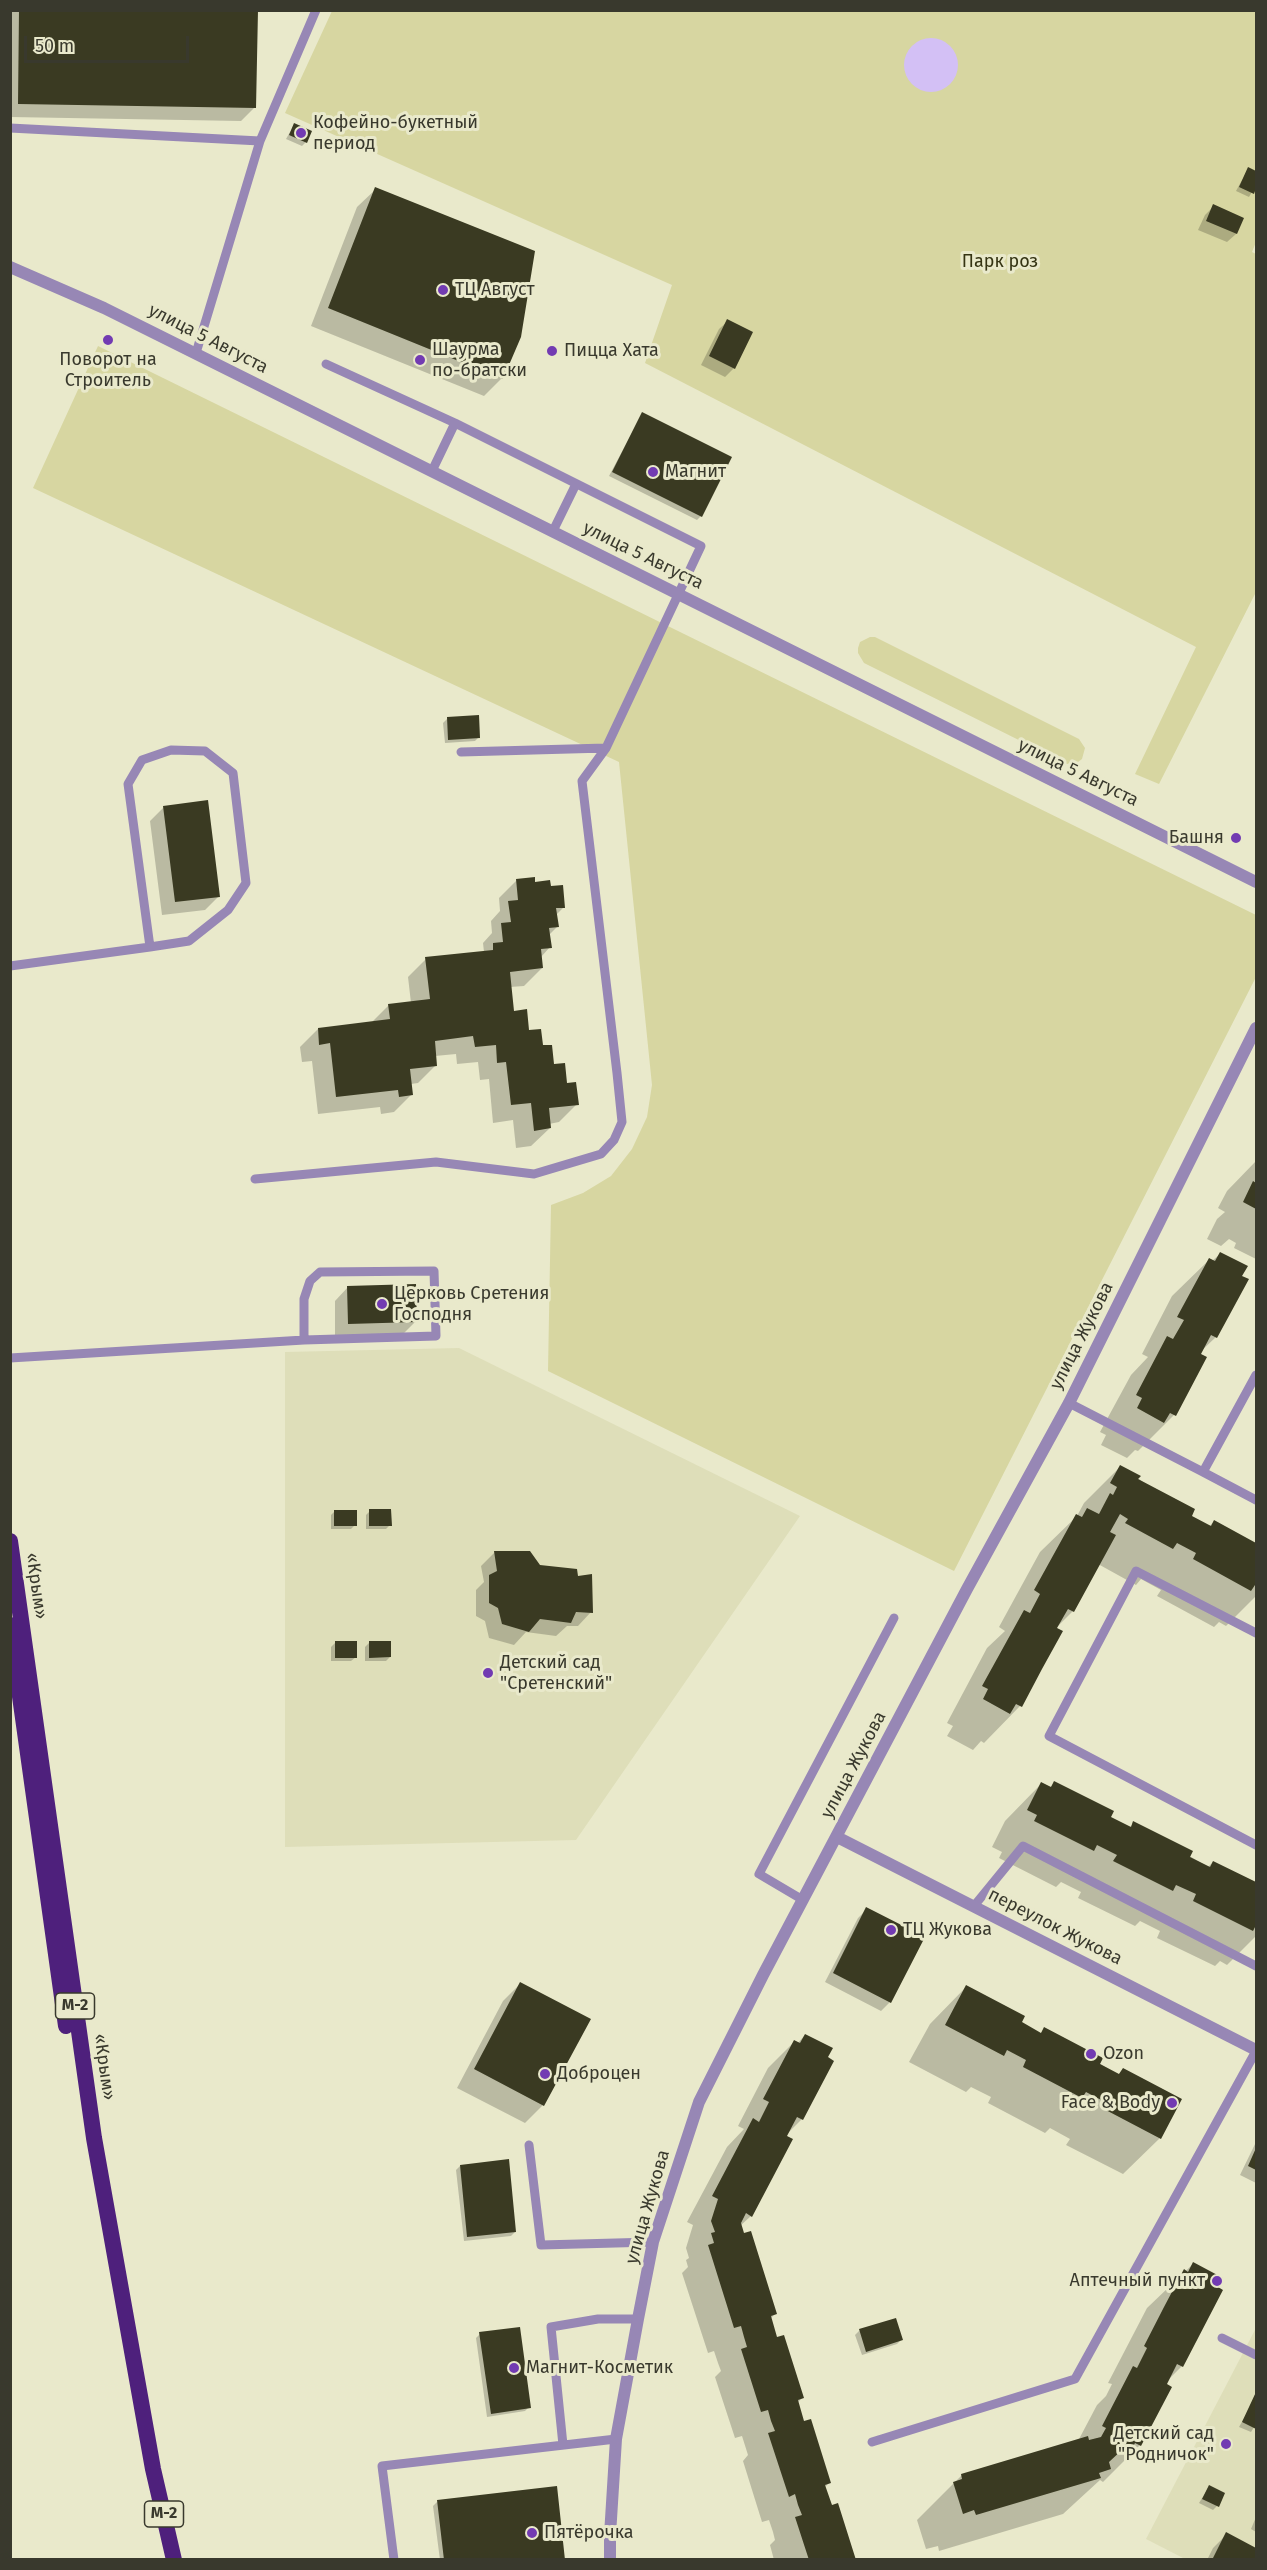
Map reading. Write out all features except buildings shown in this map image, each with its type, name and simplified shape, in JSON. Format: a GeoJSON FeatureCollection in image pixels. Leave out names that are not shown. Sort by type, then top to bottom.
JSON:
{"type":"FeatureCollection","features":[{"type":"Feature","properties":{"kind":"highway","name":"«Крым»"},"geometry":{"type":"LineString","coordinates":[[10,1541],[94,2138],[153,2469],[174,2559]]}},
{"type":"Feature","properties":{"kind":"highway","name":"«Крым»"},"geometry":{"type":"LineString","coordinates":[[10,1625],[82,2139],[142,2472],[163,2559]]}},
{"type":"Feature","properties":{"kind":"street","name":"улица 5 Августа"},"geometry":{"type":"LineString","coordinates":[[10,267],[105,308],[1257,882]]}},
{"type":"Feature","properties":{"kind":"street","name":"улица Жукова"},"geometry":{"type":"LineString","coordinates":[[610,2559],[616,2439],[653,2241],[699,2102],[967,1589],[1069,1403],[1257,1028]]}},
{"type":"Feature","properties":{"kind":"street","name":"переулок Жукова"},"geometry":{"type":"LineString","coordinates":[[837,1837],[1257,2050]]}},
{"type":"Feature","properties":{"kind":"lane"},"geometry":{"type":"LineString","coordinates":[[196,353],[260,141],[316,10]]}},
{"type":"Feature","properties":{"kind":"lane"},"geometry":{"type":"LineString","coordinates":[[10,128],[260,141]]}},
{"type":"Feature","properties":{"kind":"lane"},"geometry":{"type":"LineString","coordinates":[[255,1179],[436,1162],[534,1174],[601,1154],[615,1140],[622,1122],[582,781],[606,748],[701,546],[455,423],[326,364]]}},
{"type":"Feature","properties":{"kind":"lane"},"geometry":{"type":"LineString","coordinates":[[432,471],[455,423]]}},
{"type":"Feature","properties":{"kind":"lane"},"geometry":{"type":"LineString","coordinates":[[554,531],[576,484]]}},
{"type":"Feature","properties":{"kind":"lane"},"geometry":{"type":"LineString","coordinates":[[461,752],[606,748]]}},
{"type":"Feature","properties":{"kind":"lane"},"geometry":{"type":"LineString","coordinates":[[10,966],[150,947],[189,941],[228,910],[246,883],[233,773],[205,751],[171,750],[142,760],[128,784],[150,947]]}},
{"type":"Feature","properties":{"kind":"lane"},"geometry":{"type":"LineString","coordinates":[[10,1358],[304,1340],[436,1336],[434,1271],[320,1272],[310,1281],[304,1299],[304,1340]]}},
{"type":"Feature","properties":{"kind":"lane"},"geometry":{"type":"LineString","coordinates":[[1203,1472],[1257,1375]]}},
{"type":"Feature","properties":{"kind":"lane"},"geometry":{"type":"LineString","coordinates":[[1069,1403],[1257,1500]]}},
{"type":"Feature","properties":{"kind":"lane"},"geometry":{"type":"LineString","coordinates":[[1257,1633],[1136,1571],[1049,1736],[1257,1845]]}},
{"type":"Feature","properties":{"kind":"lane"},"geometry":{"type":"LineString","coordinates":[[803,1900],[759,1874],[894,1618]]}},
{"type":"Feature","properties":{"kind":"lane"},"geometry":{"type":"LineString","coordinates":[[974,1906],[1023,1846],[1257,1966]]}},
{"type":"Feature","properties":{"kind":"lane"},"geometry":{"type":"LineString","coordinates":[[872,2442],[1075,2379],[1257,2050]]}},
{"type":"Feature","properties":{"kind":"lane"},"geometry":{"type":"LineString","coordinates":[[529,2145],[541,2245],[653,2241]]}},
{"type":"Feature","properties":{"kind":"lane"},"geometry":{"type":"LineString","coordinates":[[563,2445],[551,2327],[598,2319],[638,2319]]}},
{"type":"Feature","properties":{"kind":"lane"},"geometry":{"type":"LineString","coordinates":[[1222,2338],[1257,2355]]}},
{"type":"Feature","properties":{"kind":"lane"},"geometry":{"type":"LineString","coordinates":[[394,2559],[382,2466],[616,2439]]}},
{"type":"Feature","properties":{"kind":"shaded area"},"geometry":{"type":"Polygon","coordinates":[[[931,38],[941,40],[950,46],[956,55],[958,65],[956,75],[950,84],[941,90],[931,92],[921,90],[912,84],[906,75],[904,65],[906,55],[912,46],[921,40],[931,38]]]}},
{"type":"Feature","properties":{"kind":"shaded area","name":"Детский сад \"Сретенский\""},"geometry":{"type":"Polygon","coordinates":[[[459,1348],[800,1516],[576,1840],[285,1847],[285,1352],[459,1348]]]}},
{"type":"Feature","properties":{"kind":"shaded area","name":"Детский сад \"Родничок\""},"geometry":{"type":"Polygon","coordinates":[[[1256,2328],[1256,2559],[1185,2559],[1146,2539],[1256,2328]]]}},
{"type":"Feature","properties":{"kind":"green space","name":"Парк роз"},"geometry":{"type":"Polygon","coordinates":[[[332,11],[1256,11],[1256,242],[1252,252],[1256,254],[1256,592],[1159,784],[1135,774],[1196,647],[645,363],[672,285],[285,113],[332,11]]]}},
{"type":"Feature","properties":{"kind":"green space"},"geometry":{"type":"Polygon","coordinates":[[[98,346],[1256,915],[1256,977],[954,1571],[548,1371],[551,1205],[583,1193],[611,1176],[632,1149],[647,1117],[652,1085],[619,762],[33,488],[98,346]]]}},
{"type":"Feature","properties":{"kind":"green space"},"geometry":{"type":"Polygon","coordinates":[[[875,637],[1079,739],[1085,748],[1082,759],[1067,764],[864,663],[858,653],[858,648],[860,642],[875,637]]]}},
{"type":"Feature","properties":{"kind":"place","name":"Кофейно-букетный период"},"geometry":{"type":"Point","coordinates":[301,133]}},
{"type":"Feature","properties":{"kind":"place","name":"ТЦ Август"},"geometry":{"type":"Point","coordinates":[443,290]}},
{"type":"Feature","properties":{"kind":"place","name":"Поворот на Строитель"},"geometry":{"type":"Point","coordinates":[108,340]}},
{"type":"Feature","properties":{"kind":"place","name":"Пицца Хата"},"geometry":{"type":"Point","coordinates":[552,351]}},
{"type":"Feature","properties":{"kind":"place","name":"Шаурма по-братски"},"geometry":{"type":"Point","coordinates":[420,360]}},
{"type":"Feature","properties":{"kind":"place","name":"Магнит"},"geometry":{"type":"Point","coordinates":[653,472]}},
{"type":"Feature","properties":{"kind":"place","name":"Башня"},"geometry":{"type":"Point","coordinates":[1236,838]}},
{"type":"Feature","properties":{"kind":"place","name":"Церковь Сретения Господня"},"geometry":{"type":"Point","coordinates":[382,1304]}},
{"type":"Feature","properties":{"kind":"place","name":"Детский сад \"Сретенский\""},"geometry":{"type":"Point","coordinates":[488,1673]}},
{"type":"Feature","properties":{"kind":"place","name":"ТЦ Жукова"},"geometry":{"type":"Point","coordinates":[891,1930]}},
{"type":"Feature","properties":{"kind":"place","name":"Ozon"},"geometry":{"type":"Point","coordinates":[1091,2054]}},
{"type":"Feature","properties":{"kind":"place","name":"Доброцен"},"geometry":{"type":"Point","coordinates":[545,2074]}},
{"type":"Feature","properties":{"kind":"place","name":"Face & Body"},"geometry":{"type":"Point","coordinates":[1172,2103]}},
{"type":"Feature","properties":{"kind":"place","name":"Аптечный пункт"},"geometry":{"type":"Point","coordinates":[1217,2281]}},
{"type":"Feature","properties":{"kind":"place","name":"Магнит-Косметик"},"geometry":{"type":"Point","coordinates":[514,2368]}},
{"type":"Feature","properties":{"kind":"place","name":"Детский сад \"Родничок\""},"geometry":{"type":"Point","coordinates":[1226,2444]}},
{"type":"Feature","properties":{"kind":"place","name":"Пятёрочка"},"geometry":{"type":"Point","coordinates":[532,2533]}}]}
